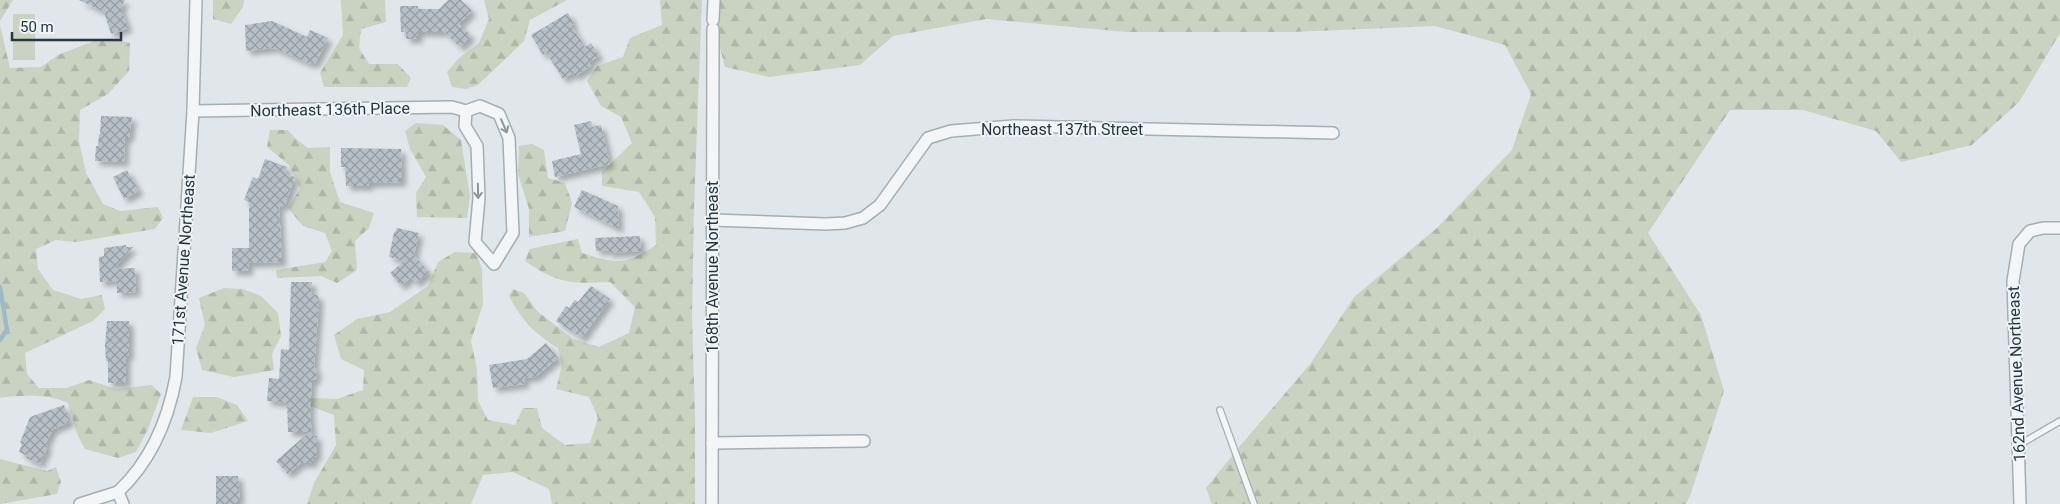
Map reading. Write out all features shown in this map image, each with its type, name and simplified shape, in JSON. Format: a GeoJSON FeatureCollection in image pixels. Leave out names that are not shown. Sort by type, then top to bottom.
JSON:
{"type":"FeatureCollection","features":[{"type":"Feature","properties":{"kind":"street","name":"171st Avenue Northeast"},"geometry":{"type":"LineString","coordinates":[[118,492],[134,478],[162,428],[171,403],[176,377],[193,111],[196,0]]}},
{"type":"Feature","properties":{"kind":"street","name":"168th Avenue Northeast"},"geometry":{"type":"LineString","coordinates":[[712,504],[714,0]]}},
{"type":"Feature","properties":{"kind":"street","name":"Northeast 136th Place"},"geometry":{"type":"LineString","coordinates":[[193,111],[452,107],[466,111],[480,106],[499,114],[510,138],[513,233],[494,264],[475,242],[479,198],[478,146],[465,126],[466,111]]}},
{"type":"Feature","properties":{"kind":"street","name":"Northeast 137th Street"},"geometry":{"type":"LineString","coordinates":[[712,220],[826,224],[845,223],[863,218],[880,205],[928,138],[950,131],[1013,126],[1333,133]]}},
{"type":"Feature","properties":{"kind":"street","name":"162nd Avenue Northeast"},"geometry":{"type":"LineString","coordinates":[[2020,504],[2013,281],[2019,244],[2030,231],[2043,228],[2060,228]]}},
{"type":"Feature","properties":{"kind":"street"},"geometry":{"type":"LineString","coordinates":[[712,443],[864,441]]}},
{"type":"Feature","properties":{"kind":"street"},"geometry":{"type":"LineString","coordinates":[[80,504],[118,492],[123,504]]}},
{"type":"Feature","properties":{"kind":"lane"},"geometry":{"type":"LineString","coordinates":[[1220,410],[1254,504]]}},
{"type":"Feature","properties":{"kind":"lane"},"geometry":{"type":"LineString","coordinates":[[2018,446],[2060,421]]}},
{"type":"Feature","properties":{"kind":"green space"},"geometry":{"type":"Polygon","coordinates":[[[0,0],[13,0],[0,21],[0,0]]]}},
{"type":"Feature","properties":{"kind":"green space"},"geometry":{"type":"Polygon","coordinates":[[[213,0],[244,0],[243,7],[231,24],[213,19],[213,0]]]}},
{"type":"Feature","properties":{"kind":"green space"},"geometry":{"type":"Polygon","coordinates":[[[341,0],[385,0],[386,22],[361,29],[359,48],[369,64],[398,64],[411,78],[407,87],[324,87],[320,73],[343,35],[341,0]]]}},
{"type":"Feature","properties":{"kind":"green space"},"geometry":{"type":"Polygon","coordinates":[[[484,0],[567,0],[530,20],[524,41],[478,85],[466,89],[452,87],[447,72],[458,59],[479,43],[489,19],[484,0]]]}},
{"type":"Feature","properties":{"kind":"green space"},"geometry":{"type":"Polygon","coordinates":[[[660,0],[702,0],[692,317],[695,504],[552,504],[549,489],[513,472],[483,475],[471,504],[307,504],[314,483],[336,445],[334,415],[307,405],[310,398],[337,399],[363,390],[364,370],[341,359],[334,335],[357,319],[390,312],[428,286],[438,262],[455,252],[476,253],[482,269],[483,304],[471,341],[477,369],[478,401],[488,420],[515,425],[523,408],[537,408],[542,428],[565,445],[590,443],[598,418],[589,397],[556,389],[562,365],[558,348],[529,326],[509,296],[513,289],[524,293],[537,311],[573,339],[599,347],[629,333],[635,307],[610,282],[585,283],[566,281],[547,274],[525,261],[530,249],[578,239],[582,253],[612,261],[628,260],[656,245],[655,217],[639,192],[602,186],[602,172],[632,143],[621,117],[601,106],[587,81],[597,66],[623,57],[630,38],[662,25],[660,0]]]}},
{"type":"Feature","properties":{"kind":"green space"},"geometry":{"type":"Polygon","coordinates":[[[714,0],[2060,0],[2060,33],[2019,102],[1972,145],[1901,162],[1876,131],[1803,110],[1730,110],[1648,233],[1701,315],[1724,391],[1686,504],[1212,504],[1206,488],[1311,363],[1354,297],[1437,228],[1512,150],[1531,94],[1505,45],[1435,26],[1292,32],[1126,32],[986,19],[893,36],[860,65],[769,77],[725,67],[713,20],[714,0]]]}},
{"type":"Feature","properties":{"kind":"green space"},"geometry":{"type":"Polygon","coordinates":[[[13,14],[35,14],[35,60],[13,60],[13,14]]]}},
{"type":"Feature","properties":{"kind":"green space"},"geometry":{"type":"Polygon","coordinates":[[[0,25],[10,68],[41,67],[58,55],[94,41],[119,40],[130,43],[129,71],[108,94],[80,110],[79,141],[86,173],[103,204],[120,211],[158,207],[163,218],[155,229],[76,242],[56,240],[36,249],[38,269],[53,290],[81,299],[102,295],[105,309],[93,321],[25,353],[27,374],[39,388],[67,388],[89,380],[116,389],[152,385],[161,394],[148,429],[136,452],[118,458],[85,449],[77,434],[68,403],[52,398],[35,396],[0,398],[0,25]]]}},
{"type":"Feature","properties":{"kind":"green space"},"geometry":{"type":"Polygon","coordinates":[[[416,123],[443,125],[461,140],[470,196],[467,218],[417,217],[416,193],[426,177],[410,149],[405,131],[416,123]]]}},
{"type":"Feature","properties":{"kind":"green space"},"geometry":{"type":"Polygon","coordinates":[[[270,130],[288,130],[308,148],[330,147],[330,172],[340,202],[374,213],[369,228],[355,241],[357,270],[337,283],[321,276],[277,278],[276,270],[325,262],[332,251],[325,233],[303,226],[288,208],[300,189],[289,165],[267,147],[270,130]]]}},
{"type":"Feature","properties":{"kind":"green space"},"geometry":{"type":"Polygon","coordinates":[[[532,144],[544,150],[548,178],[565,183],[572,203],[565,231],[529,237],[529,209],[518,174],[519,146],[532,144]]]}},
{"type":"Feature","properties":{"kind":"green space"},"geometry":{"type":"Polygon","coordinates":[[[224,288],[243,289],[261,296],[278,313],[281,336],[272,354],[274,370],[234,377],[202,370],[196,348],[205,325],[199,298],[224,288]]]}},
{"type":"Feature","properties":{"kind":"green space"},"geometry":{"type":"Polygon","coordinates":[[[193,397],[217,397],[237,405],[248,421],[211,433],[181,430],[193,397]]]}},
{"type":"Feature","properties":{"kind":"green space"},"geometry":{"type":"Polygon","coordinates":[[[0,459],[47,471],[56,467],[61,482],[57,494],[0,504],[0,459]]]}},
{"type":"Feature","properties":{"kind":"building"},"geometry":{"type":"Polygon","coordinates":[[[79,0],[125,0],[121,8],[128,28],[111,34],[104,12],[79,0]]]}},
{"type":"Feature","properties":{"kind":"building"},"geometry":{"type":"Polygon","coordinates":[[[448,0],[461,0],[472,11],[459,24],[471,36],[460,47],[444,32],[418,32],[418,39],[406,39],[406,32],[401,32],[400,6],[418,6],[418,9],[439,9],[448,0]]]}},
{"type":"Feature","properties":{"kind":"building"},"geometry":{"type":"Polygon","coordinates":[[[568,13],[574,24],[571,25],[585,47],[591,43],[599,56],[589,62],[591,66],[575,76],[573,73],[563,79],[546,52],[543,55],[531,35],[568,13]]]}},
{"type":"Feature","properties":{"kind":"building"},"geometry":{"type":"Polygon","coordinates":[[[272,21],[307,37],[310,30],[328,38],[315,64],[311,62],[310,64],[274,48],[246,51],[245,25],[272,21]]]}},
{"type":"Feature","properties":{"kind":"building"},"geometry":{"type":"Polygon","coordinates":[[[101,116],[132,117],[129,138],[125,138],[124,162],[95,161],[96,146],[98,146],[100,135],[101,116]]]}},
{"type":"Feature","properties":{"kind":"building"},"geometry":{"type":"Polygon","coordinates":[[[591,121],[592,127],[601,125],[610,164],[555,177],[552,161],[581,154],[574,125],[591,121]]]}},
{"type":"Feature","properties":{"kind":"building"},"geometry":{"type":"Polygon","coordinates":[[[341,148],[401,149],[402,182],[369,183],[369,186],[346,186],[345,167],[341,167],[341,148]]]}},
{"type":"Feature","properties":{"kind":"building"},"geometry":{"type":"Polygon","coordinates":[[[265,159],[287,167],[285,174],[295,177],[284,207],[279,205],[282,262],[248,263],[249,271],[232,271],[232,248],[249,248],[249,202],[244,200],[253,177],[258,179],[265,159]]]}},
{"type":"Feature","properties":{"kind":"building"},"geometry":{"type":"Polygon","coordinates":[[[127,170],[139,191],[124,199],[113,177],[127,170]]]}},
{"type":"Feature","properties":{"kind":"building"},"geometry":{"type":"Polygon","coordinates":[[[582,190],[618,206],[619,229],[574,207],[582,190]]]}},
{"type":"Feature","properties":{"kind":"building"},"geometry":{"type":"Polygon","coordinates":[[[397,228],[419,233],[414,255],[429,272],[416,283],[411,277],[401,286],[390,273],[404,261],[389,257],[394,232],[397,228]]]}},
{"type":"Feature","properties":{"kind":"building"},"geometry":{"type":"Polygon","coordinates":[[[640,236],[641,251],[609,253],[609,250],[596,251],[595,238],[640,236]]]}},
{"type":"Feature","properties":{"kind":"building"},"geometry":{"type":"Polygon","coordinates":[[[126,245],[126,247],[133,247],[113,269],[135,268],[136,292],[117,293],[117,281],[100,282],[99,257],[104,256],[104,248],[126,245]]]}},
{"type":"Feature","properties":{"kind":"building"},"geometry":{"type":"Polygon","coordinates":[[[291,282],[312,282],[311,295],[318,295],[319,301],[314,368],[317,368],[316,380],[312,380],[310,412],[312,436],[317,436],[317,456],[313,457],[313,463],[301,463],[288,474],[276,461],[309,432],[288,432],[287,403],[267,401],[269,378],[279,379],[281,349],[289,350],[291,282]]]}},
{"type":"Feature","properties":{"kind":"building"},"geometry":{"type":"Polygon","coordinates":[[[591,286],[610,299],[582,338],[556,321],[566,306],[569,308],[575,300],[578,302],[591,286]]]}},
{"type":"Feature","properties":{"kind":"building"},"geometry":{"type":"Polygon","coordinates":[[[107,321],[129,321],[129,356],[126,356],[126,383],[108,383],[108,361],[106,361],[105,346],[107,321]]]}},
{"type":"Feature","properties":{"kind":"building"},"geometry":{"type":"Polygon","coordinates":[[[546,343],[558,358],[535,377],[524,378],[525,384],[493,388],[489,365],[527,359],[546,343]]]}},
{"type":"Feature","properties":{"kind":"building"},"geometry":{"type":"Polygon","coordinates":[[[64,405],[70,422],[53,429],[45,445],[48,446],[40,464],[26,458],[27,456],[19,452],[22,444],[20,443],[30,417],[64,405]]]}},
{"type":"Feature","properties":{"kind":"building"},"geometry":{"type":"Polygon","coordinates":[[[216,476],[238,476],[240,499],[238,499],[238,504],[216,504],[216,476]]]}},
{"type":"Feature","properties":{"kind":"waterway"},"geometry":{"type":"LineString","coordinates":[[0,287],[7,330],[0,340]]}}]}
